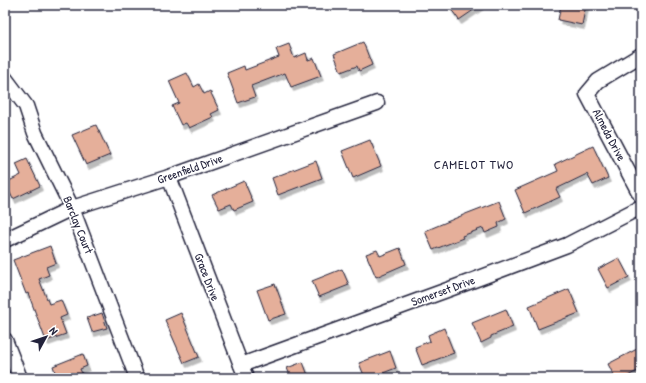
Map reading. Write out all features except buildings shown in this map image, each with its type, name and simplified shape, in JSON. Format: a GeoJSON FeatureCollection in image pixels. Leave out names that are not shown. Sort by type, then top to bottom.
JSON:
{"type":"FeatureCollection","features":[{"type":"Feature","properties":{"kind":"street","name":"Almeda Drive"},"geometry":{"type":"LineString","coordinates":[[641,55],[598,81],[587,94],[641,196]]}},
{"type":"Feature","properties":{"kind":"street","name":"Barclay Court"},"geometry":{"type":"LineString","coordinates":[[5,78],[26,106],[35,133],[72,208],[137,378]]}},
{"type":"Feature","properties":{"kind":"street","name":"Greenfield Drive"},"geometry":{"type":"LineString","coordinates":[[5,240],[72,208],[169,176],[376,103]]}},
{"type":"Feature","properties":{"kind":"street","name":"Grace Drive"},"geometry":{"type":"LineString","coordinates":[[169,176],[246,378]]}},
{"type":"Feature","properties":{"kind":"street","name":"Somerset Drive"},"geometry":{"type":"LineString","coordinates":[[241,364],[567,245],[641,207]]}},
{"type":"Feature","properties":{"kind":"street"},"geometry":{"type":"LineString","coordinates":[[5,340],[20,378]]}},
{"type":"Feature","properties":{"kind":"district","name":"CAMELOT TWO"},"geometry":{"type":"Point","coordinates":[474,164]}}]}
